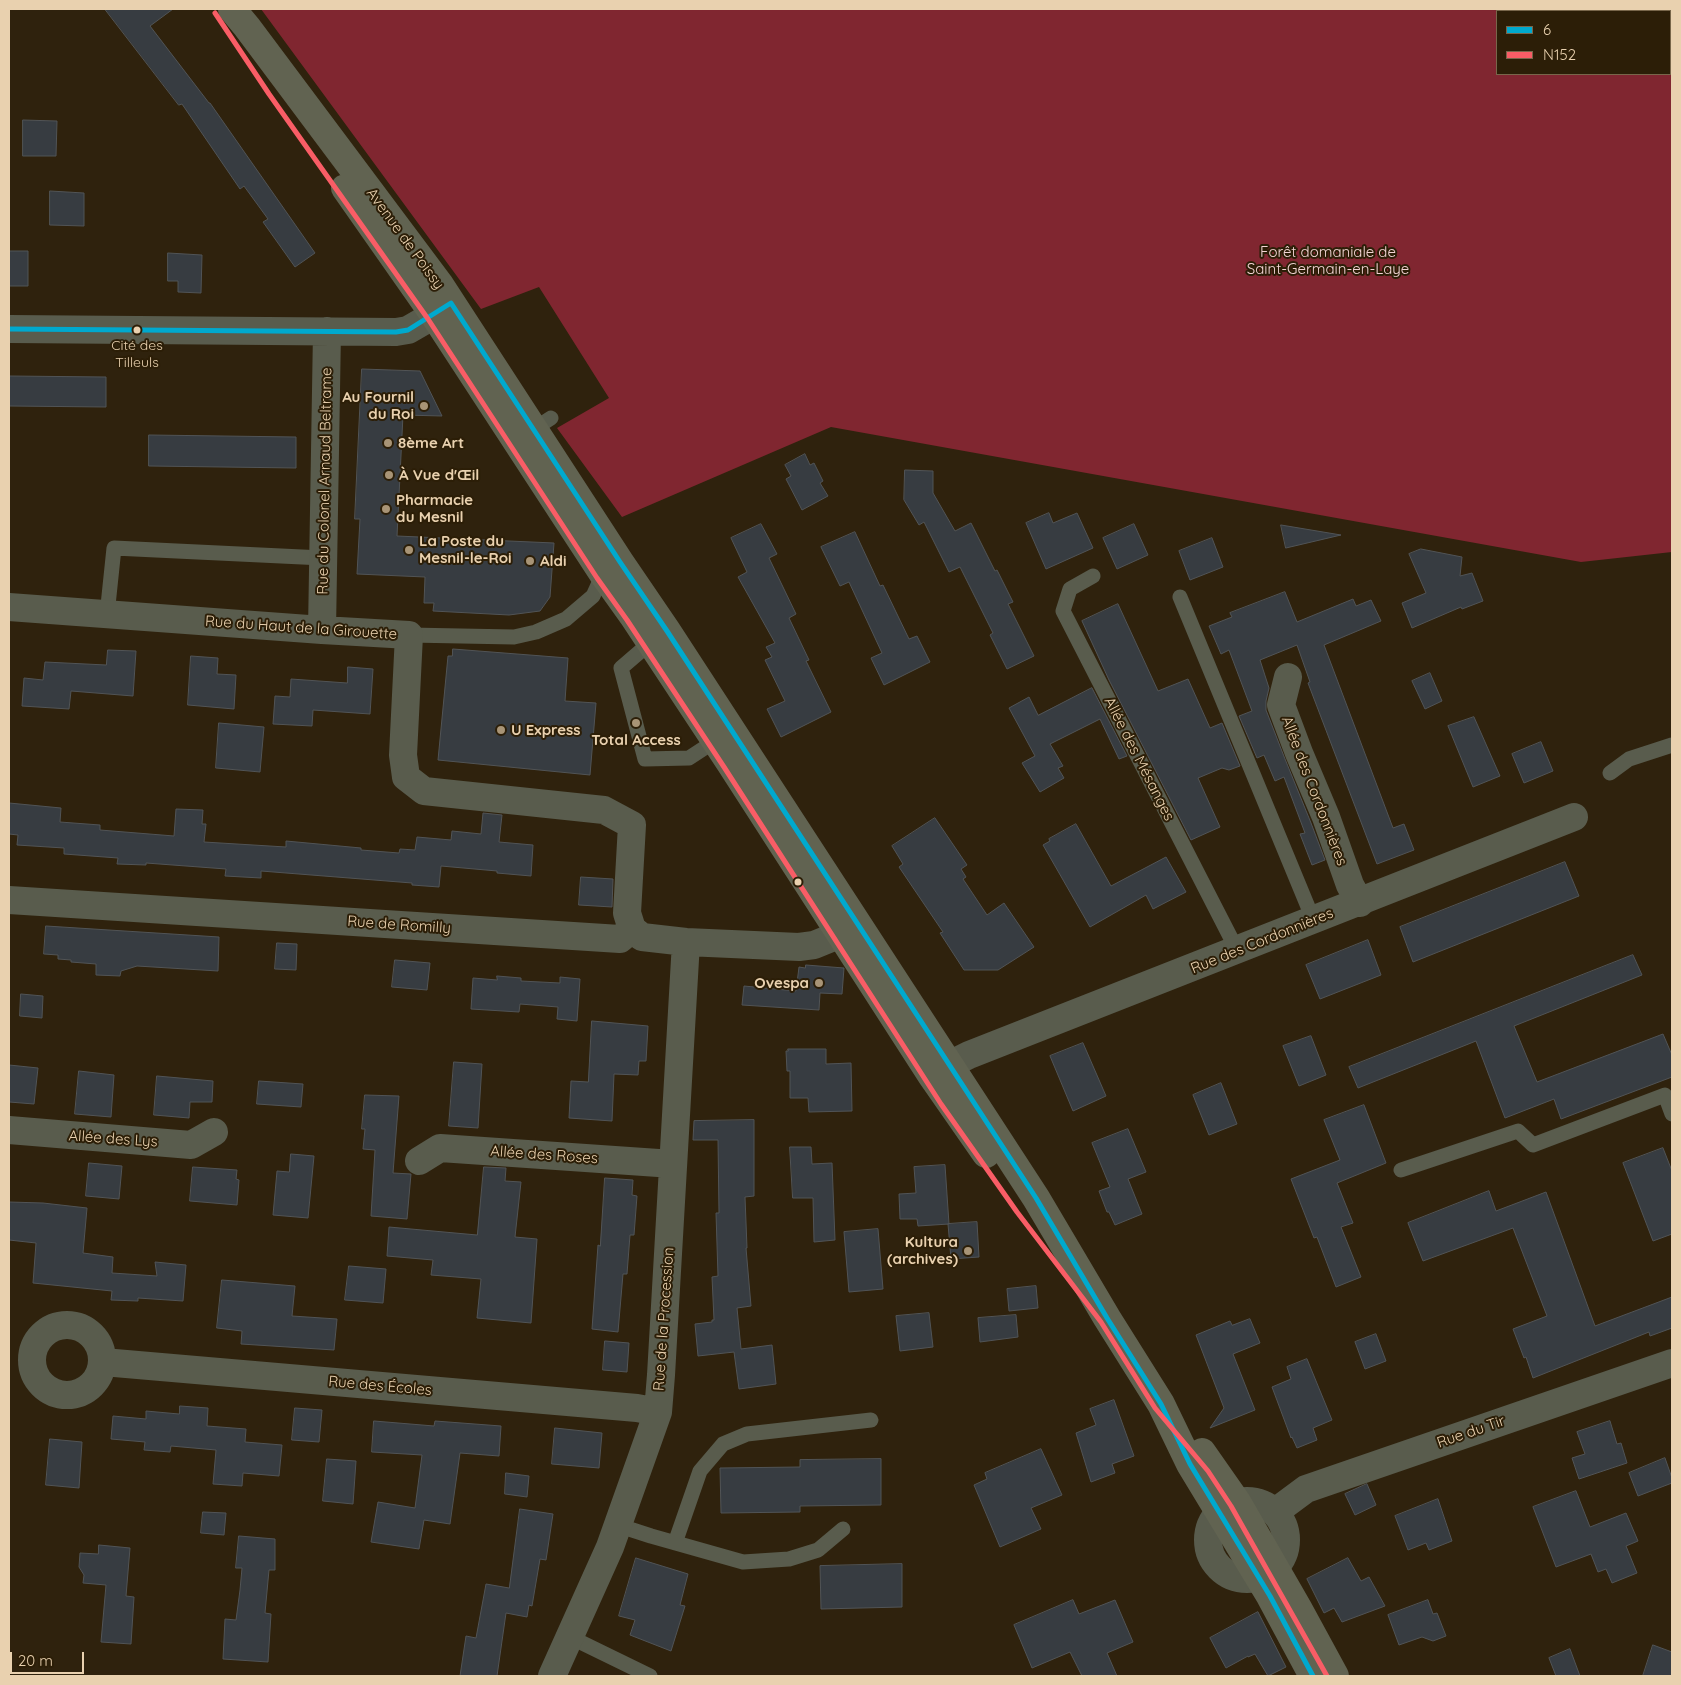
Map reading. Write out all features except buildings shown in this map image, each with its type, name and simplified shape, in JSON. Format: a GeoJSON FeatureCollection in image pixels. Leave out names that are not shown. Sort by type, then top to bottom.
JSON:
{"type":"FeatureCollection","features":[{"type":"Feature","properties":{"kind":"main road","name":"Avenue de Poissy"},"geometry":{"type":"LineString","coordinates":[[220,9],[275,90],[443,309],[542,424],[611,568]]}},
{"type":"Feature","properties":{"kind":"main road","name":"Avenue de Poissy"},"geometry":{"type":"LineString","coordinates":[[232,9],[253,34],[416,253],[443,309],[611,568],[659,636],[940,1070],[1036,1198],[1107,1318],[1161,1404],[1190,1464],[1228,1507],[1267,1573]]}},
{"type":"Feature","properties":{"kind":"main road","name":"Avenue de Poissy"},"geometry":{"type":"LineString","coordinates":[[659,636],[715,741],[849,929]]}},
{"type":"Feature","properties":{"kind":"main road"},"geometry":{"type":"LineString","coordinates":[[1267,1573],[1313,1676]]}},
{"type":"Feature","properties":{"kind":"main road"},"geometry":{"type":"LineString","coordinates":[[1267,1573],[1335,1676]]}},
{"type":"Feature","properties":{"kind":"street"},"geometry":{"type":"LineString","coordinates":[[9,328],[396,332],[408,330],[443,309]]}},
{"type":"Feature","properties":{"kind":"street","name":"Rue du Colonel Arnaud Beltrame"},"geometry":{"type":"LineString","coordinates":[[322,630],[327,331]]}},
{"type":"Feature","properties":{"kind":"street","name":"Rue du Haut de la Girouette"},"geometry":{"type":"LineString","coordinates":[[9,608],[409,635],[403,755],[406,777],[424,791],[604,810],[632,825],[626,913],[632,929]]}},
{"type":"Feature","properties":{"kind":"street","name":"Allée des Cordonnières"},"geometry":{"type":"LineString","coordinates":[[1288,677],[1281,705],[1326,817],[1350,885],[1360,903]]}},
{"type":"Feature","properties":{"kind":"street","name":"Rue des Cordonnières"},"geometry":{"type":"LineString","coordinates":[[940,1070],[969,1055],[1313,919],[1360,903],[1574,817]]}},
{"type":"Feature","properties":{"kind":"street","name":"Rue de Romilly"},"geometry":{"type":"LineString","coordinates":[[9,900],[620,938],[632,929]]}},
{"type":"Feature","properties":{"kind":"street"},"geometry":{"type":"LineString","coordinates":[[632,929],[642,937],[686,942],[762,937],[806,946],[814,945],[849,929]]}},
{"type":"Feature","properties":{"kind":"street","name":"Rue de la Procession"},"geometry":{"type":"LineString","coordinates":[[552,1676],[610,1547],[658,1412],[686,942]]}},
{"type":"Feature","properties":{"kind":"street","name":"Allée des Lys"},"geometry":{"type":"LineString","coordinates":[[9,1130],[191,1145],[214,1132]]}},
{"type":"Feature","properties":{"kind":"street","name":"Allée des Roses"},"geometry":{"type":"LineString","coordinates":[[419,1161],[440,1148],[673,1164]]}},
{"type":"Feature","properties":{"kind":"street","name":"Rue des Écoles"},"geometry":{"type":"LineString","coordinates":[[103,1362],[638,1408],[658,1412]]}},
{"type":"Feature","properties":{"kind":"street","name":"Rue du Tir"},"geometry":{"type":"LineString","coordinates":[[1275,1512],[1306,1489],[1672,1363]]}},
{"type":"Feature","properties":{"kind":"street"},"geometry":{"type":"LineString","coordinates":[[1228,1507],[1245,1501],[1258,1502],[1270,1507],[1282,1520],[1286,1531],[1285,1553],[1280,1563],[1267,1573]]}},
{"type":"Feature","properties":{"kind":"lane"},"geometry":{"type":"LineString","coordinates":[[107,615],[114,548],[323,558]]}},
{"type":"Feature","properties":{"kind":"lane"},"geometry":{"type":"LineString","coordinates":[[409,635],[514,637],[536,632],[566,619],[586,602],[593,596],[611,568]]}},
{"type":"Feature","properties":{"kind":"lane","name":"Allée des Mésanges"},"geometry":{"type":"LineString","coordinates":[[1093,576],[1070,589],[1064,611],[1237,950]]}},
{"type":"Feature","properties":{"kind":"lane"},"geometry":{"type":"LineString","coordinates":[[1180,597],[1313,919]]}},
{"type":"Feature","properties":{"kind":"lane"},"geometry":{"type":"LineString","coordinates":[[659,636],[621,668],[645,759],[689,758],[715,741]]}},
{"type":"Feature","properties":{"kind":"lane"},"geometry":{"type":"LineString","coordinates":[[1610,773],[1628,758],[1672,745]]}},
{"type":"Feature","properties":{"kind":"lane"},"geometry":{"type":"LineString","coordinates":[[1402,1170],[1518,1131],[1533,1145],[1665,1094],[1672,1114]]}},
{"type":"Feature","properties":{"kind":"lane"},"geometry":{"type":"LineString","coordinates":[[675,1543],[700,1471],[723,1444],[747,1434],[871,1420]]}},
{"type":"Feature","properties":{"kind":"lane"},"geometry":{"type":"LineString","coordinates":[[617,1525],[743,1562],[790,1560],[818,1550],[843,1529]]}},
{"type":"Feature","properties":{"kind":"lane"},"geometry":{"type":"LineString","coordinates":[[570,1637],[650,1676]]}},
{"type":"Feature","properties":{"kind":"green space","name":"Forêt domaniale de Saint-Germain-en-Laye"},"geometry":{"type":"Polygon","coordinates":[[[261,9],[1672,9],[1672,552],[1581,562],[831,427],[622,517],[557,428],[609,398],[539,287],[481,309],[261,9]]]}},
{"type":"Feature","properties":{"kind":"transit line","name":"N152"},"geometry":{"type":"LineString","coordinates":[[215,13],[269,94],[428,319],[597,578],[724,767],[941,1104],[1017,1212],[1101,1322],[1155,1408],[1208,1471],[1231,1506],[1327,1676]]}},
{"type":"Feature","properties":{"kind":"transit line","name":"6"},"geometry":{"type":"LineString","coordinates":[[9,329],[396,332],[408,330],[451,303],[1036,1198],[1107,1318],[1161,1404],[1190,1464],[1270,1596],[1313,1676]]}},
{"type":"Feature","properties":{"kind":"place","name":"Cité des Tilleuls"},"geometry":{"type":"Point","coordinates":[137,330]}},
{"type":"Feature","properties":{"kind":"place","name":"Au Fournil du Roi"},"geometry":{"type":"Point","coordinates":[424,406]}},
{"type":"Feature","properties":{"kind":"place","name":"8ème Art"},"geometry":{"type":"Point","coordinates":[388,443]}},
{"type":"Feature","properties":{"kind":"place","name":"À Vue d'Œil"},"geometry":{"type":"Point","coordinates":[389,475]}},
{"type":"Feature","properties":{"kind":"place","name":"Pharmacie du Mesnil"},"geometry":{"type":"Point","coordinates":[386,509]}},
{"type":"Feature","properties":{"kind":"place","name":"La Poste du Mesnil-le-Roi"},"geometry":{"type":"Point","coordinates":[409,550]}},
{"type":"Feature","properties":{"kind":"place","name":"Aldi"},"geometry":{"type":"Point","coordinates":[530,561]}},
{"type":"Feature","properties":{"kind":"place","name":"Total Access"},"geometry":{"type":"Point","coordinates":[636,723]}},
{"type":"Feature","properties":{"kind":"place","name":"U Express"},"geometry":{"type":"Point","coordinates":[501,730]}},
{"type":"Feature","properties":{"kind":"place","name":"Ovespa"},"geometry":{"type":"Point","coordinates":[819,983]}},
{"type":"Feature","properties":{"kind":"place","name":"Kultura (archives)"},"geometry":{"type":"Point","coordinates":[968,1251]}}]}
